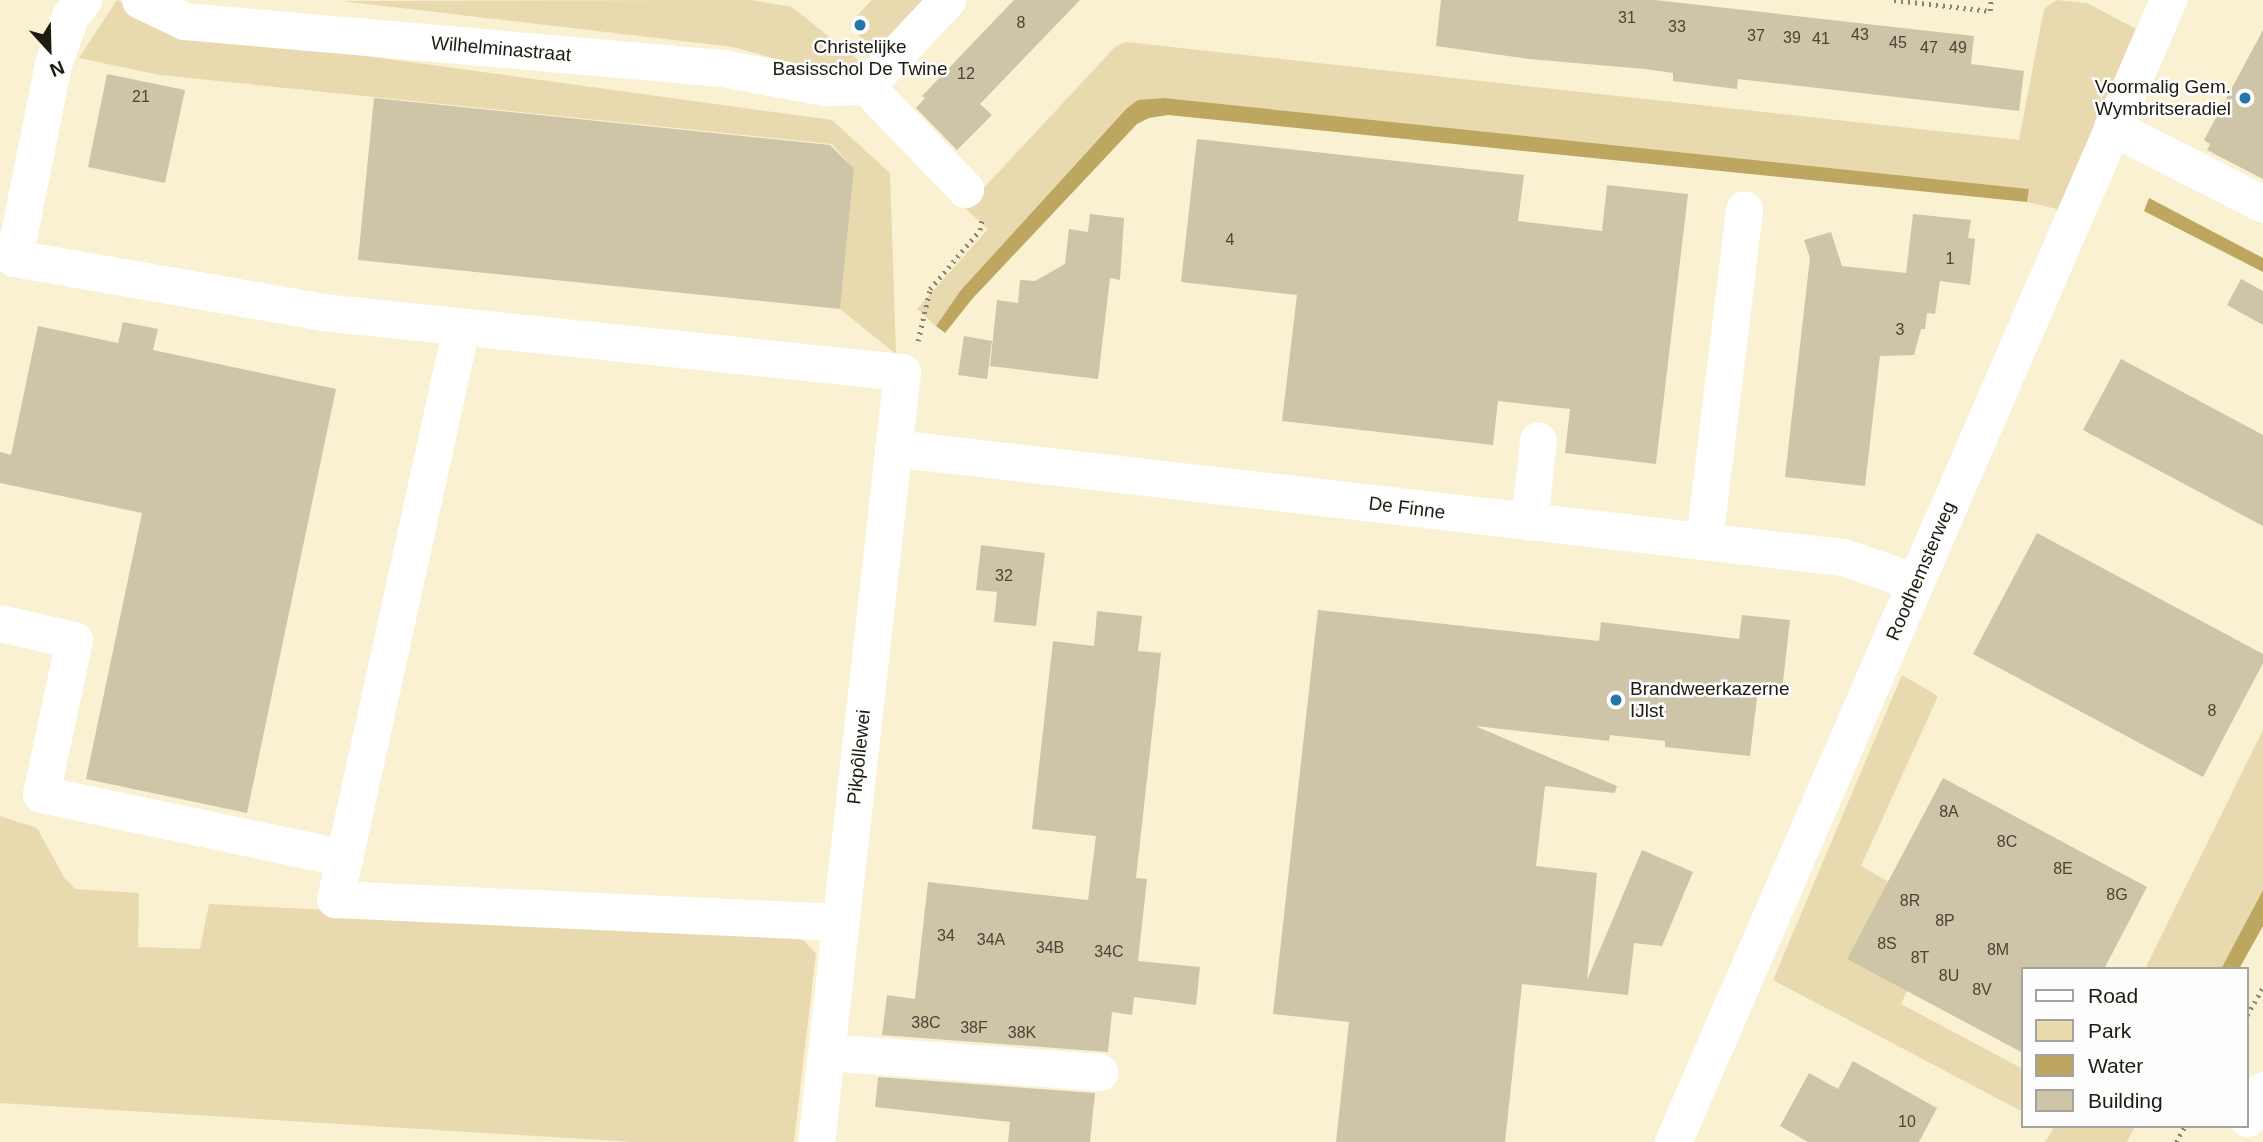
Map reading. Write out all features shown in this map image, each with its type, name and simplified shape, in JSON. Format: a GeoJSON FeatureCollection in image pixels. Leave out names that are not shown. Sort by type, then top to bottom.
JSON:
{"type":"FeatureCollection","features":[{"type":"Feature","properties":{"kind":"street"},"geometry":{"type":"LineString","coordinates":[[83,0],[70,16],[53,64],[13,258],[322,312],[902,372]]}},
{"type":"Feature","properties":{"kind":"street","name":"Wilhelminastraat"},"geometry":{"type":"LineString","coordinates":[[140,0],[184,21],[722,68],[825,87],[866,86]]}},
{"type":"Feature","properties":{"kind":"street"},"geometry":{"type":"LineString","coordinates":[[947,0],[866,86],[965,189]]}},
{"type":"Feature","properties":{"kind":"street","name":"Roodhemsterweg"},"geometry":{"type":"LineString","coordinates":[[1673,1142],[2112,127],[2159,3]]}},
{"type":"Feature","properties":{"kind":"street"},"geometry":{"type":"LineString","coordinates":[[2112,127],[2263,204]]}},
{"type":"Feature","properties":{"kind":"street"},"geometry":{"type":"LineString","coordinates":[[1704,541],[1744,209]]}},
{"type":"Feature","properties":{"kind":"street"},"geometry":{"type":"LineString","coordinates":[[461,327],[335,899],[840,922]]}},
{"type":"Feature","properties":{"kind":"street","name":"Pikpôllewei"},"geometry":{"type":"LineString","coordinates":[[816,1142],[902,372]]}},
{"type":"Feature","properties":{"kind":"street"},"geometry":{"type":"LineString","coordinates":[[1529,522],[1538,440]]}},
{"type":"Feature","properties":{"kind":"street","name":"De Finne"},"geometry":{"type":"LineString","coordinates":[[893,448],[1843,556],[1916,582]]}},
{"type":"Feature","properties":{"kind":"street"},"geometry":{"type":"LineString","coordinates":[[0,623],[74,640],[41,794],[344,858]]}},
{"type":"Feature","properties":{"kind":"street"},"geometry":{"type":"LineString","coordinates":[[826,1052],[1099,1072]]}},
{"type":"Feature","properties":{"kind":"street"},"geometry":{"type":"LineString","coordinates":[[2249,1114],[2263,1090]]}},
{"type":"Feature","properties":{"kind":"path"},"geometry":{"type":"LineString","coordinates":[[1894,0],[1990,11],[1991,0]]}},
{"type":"Feature","properties":{"kind":"path"},"geometry":{"type":"LineString","coordinates":[[902,372],[918,342],[930,289],[981,230],[982,216],[965,189]]}},
{"type":"Feature","properties":{"kind":"path"},"geometry":{"type":"LineString","coordinates":[[2249,1012],[2263,987]]}},
{"type":"Feature","properties":{"kind":"green space"},"geometry":{"type":"Polygon","coordinates":[[[117,0],[184,31],[832,120],[890,173],[896,354],[840,309],[854,170],[832,144],[160,75],[79,58],[117,0]]]}},
{"type":"Feature","properties":{"kind":"green space"},"geometry":{"type":"Polygon","coordinates":[[[751,0],[792,7],[863,64],[846,78],[733,47],[341,1],[751,0]]]}},
{"type":"Feature","properties":{"kind":"green space"},"geometry":{"type":"Polygon","coordinates":[[[872,0],[927,0],[887,43],[873,44],[861,38],[849,24],[872,0]]]}},
{"type":"Feature","properties":{"kind":"green space"},"geometry":{"type":"Polygon","coordinates":[[[2056,0],[2087,3],[2136,29],[2061,210],[2027,202],[2029,189],[1164,98],[1139,100],[1127,108],[961,290],[936,326],[917,309],[988,229],[965,208],[1116,46],[1126,42],[2019,140],[2044,9],[2056,0]]]}},
{"type":"Feature","properties":{"kind":"green space"},"geometry":{"type":"Polygon","coordinates":[[[1902,675],[1938,696],[1861,866],[1943,913],[1901,1004],[2022,1068],[2022,1111],[1773,980],[1902,675]]]}},
{"type":"Feature","properties":{"kind":"green space"},"geometry":{"type":"Polygon","coordinates":[[[2263,730],[2263,890],[2222,967],[2146,967],[2263,730]]]}},
{"type":"Feature","properties":{"kind":"green space"},"geometry":{"type":"Polygon","coordinates":[[[0,816],[37,828],[64,877],[75,889],[139,893],[138,947],[200,949],[209,904],[785,934],[804,941],[816,953],[794,1142],[633,1142],[0,1103],[0,816]]]}},
{"type":"Feature","properties":{"kind":"green space"},"geometry":{"type":"Polygon","coordinates":[[[2134,1128],[2127,1142],[2045,1142],[2053,1129],[2134,1128]]]}},
{"type":"Feature","properties":{"kind":"water"},"geometry":{"type":"Polygon","coordinates":[[[1164,98],[2029,189],[2027,202],[1168,115],[1149,118],[1137,124],[973,298],[945,333],[936,326],[961,290],[1127,108],[1138,100],[1164,98]]]}},
{"type":"Feature","properties":{"kind":"water"},"geometry":{"type":"Polygon","coordinates":[[[2149,198],[2263,258],[2263,272],[2144,211],[2149,198]]]}},
{"type":"Feature","properties":{"kind":"water"},"geometry":{"type":"Polygon","coordinates":[[[2263,890],[2263,926],[2240,967],[2222,967],[2263,890]]]}},
{"type":"Feature","properties":{"kind":"building"},"geometry":{"type":"Polygon","coordinates":[[[1014,0],[1080,0],[980,104],[992,115],[957,150],[916,108],[925,98],[922,96],[1014,0]]]}},
{"type":"Feature","properties":{"kind":"building"},"geometry":{"type":"Polygon","coordinates":[[[1441,0],[1655,0],[1974,36],[1971,64],[2024,71],[2019,111],[1738,79],[1737,89],[1673,81],[1673,73],[1645,69],[1529,59],[1436,46],[1441,0]]]}},
{"type":"Feature","properties":{"kind":"building","name":"Voormalig Gem. Wymbritseradiel"},"geometry":{"type":"Polygon","coordinates":[[[2263,30],[2263,179],[2207,150],[2210,144],[2204,140],[2263,30]]]}},
{"type":"Feature","properties":{"kind":"building"},"geometry":{"type":"Polygon","coordinates":[[[107,74],[185,90],[165,183],[88,167],[107,74]]]}},
{"type":"Feature","properties":{"kind":"building"},"geometry":{"type":"Polygon","coordinates":[[[374,98],[830,145],[854,169],[840,309],[358,260],[374,98]]]}},
{"type":"Feature","properties":{"kind":"building"},"geometry":{"type":"Polygon","coordinates":[[[1197,139],[1524,175],[1518,221],[1602,231],[1607,185],[1688,194],[1656,464],[1565,453],[1570,409],[1498,401],[1493,445],[1282,421],[1297,295],[1181,282],[1197,139]]]}},
{"type":"Feature","properties":{"kind":"building"},"geometry":{"type":"Polygon","coordinates":[[[1090,214],[1124,218],[1120,280],[1110,278],[1098,379],[990,366],[997,300],[1018,303],[1020,280],[1035,281],[1065,264],[1069,229],[1088,232],[1090,214]]]}},
{"type":"Feature","properties":{"kind":"building"},"geometry":{"type":"Polygon","coordinates":[[[1913,214],[1971,220],[1968,238],[1975,239],[1970,285],[1940,281],[1935,314],[1927,313],[1925,329],[1921,329],[1914,355],[1880,356],[1865,486],[1785,477],[1810,258],[1804,240],[1831,232],[1842,266],[1906,273],[1913,214]]]}},
{"type":"Feature","properties":{"kind":"building"},"geometry":{"type":"Polygon","coordinates":[[[2241,279],[2263,291],[2263,325],[2227,305],[2241,279]]]}},
{"type":"Feature","properties":{"kind":"building"},"geometry":{"type":"Polygon","coordinates":[[[123,322],[158,329],[153,350],[336,389],[247,813],[86,779],[142,513],[0,483],[0,452],[11,455],[38,326],[118,343],[123,322]]]}},
{"type":"Feature","properties":{"kind":"building"},"geometry":{"type":"Polygon","coordinates":[[[964,336],[992,341],[987,379],[958,375],[964,336]]]}},
{"type":"Feature","properties":{"kind":"building"},"geometry":{"type":"Polygon","coordinates":[[[2121,359],[2263,435],[2263,526],[2083,430],[2121,359]]]}},
{"type":"Feature","properties":{"kind":"building"},"geometry":{"type":"Polygon","coordinates":[[[2037,533],[2263,654],[2263,663],[2203,777],[1973,654],[2037,533]]]}},
{"type":"Feature","properties":{"kind":"building"},"geometry":{"type":"Polygon","coordinates":[[[981,545],[1045,553],[1036,626],[994,622],[997,592],[976,590],[981,545]]]}},
{"type":"Feature","properties":{"kind":"building"},"geometry":{"type":"Polygon","coordinates":[[[1318,610],[1599,641],[1601,622],[1739,639],[1742,615],[1790,620],[1782,691],[1758,689],[1750,756],[1665,747],[1665,741],[1610,735],[1609,741],[1475,726],[1617,786],[1615,793],[1545,786],[1536,866],[1597,873],[1587,980],[1642,850],[1693,872],[1662,946],[1634,943],[1628,995],[1522,984],[1505,1142],[1336,1142],[1349,1022],[1273,1014],[1318,610]]]}},
{"type":"Feature","properties":{"kind":"building"},"geometry":{"type":"Polygon","coordinates":[[[1097,611],[1142,616],[1138,651],[1161,653],[1136,878],[1147,879],[1138,961],[1200,967],[1196,1005],[1134,997],[1132,1015],[1112,1012],[1108,1052],[882,1035],[887,995],[915,999],[928,882],[1088,900],[1096,836],[1032,829],[1053,641],[1094,646],[1097,611]]]}},
{"type":"Feature","properties":{"kind":"building"},"geometry":{"type":"Polygon","coordinates":[[[1943,778],[2147,887],[2105,967],[2022,967],[2022,1052],[1847,959],[1943,778]]]}},
{"type":"Feature","properties":{"kind":"building"},"geometry":{"type":"Polygon","coordinates":[[[1853,1061],[1937,1108],[1919,1142],[1808,1142],[1780,1126],[1809,1073],[1838,1089],[1853,1061]]]}},
{"type":"Feature","properties":{"kind":"building"},"geometry":{"type":"Polygon","coordinates":[[[878,1077],[1095,1093],[1090,1142],[1008,1142],[1010,1122],[875,1107],[878,1077]]]}},
{"type":"Feature","properties":{"kind":"place","name":"Christelijke Basisschol De Twine"},"geometry":{"type":"Point","coordinates":[860,25]}},
{"type":"Feature","properties":{"kind":"place","name":"Voormalig Gem. Wymbritseradiel"},"geometry":{"type":"Point","coordinates":[2245,98]}},
{"type":"Feature","properties":{"kind":"place","name":"Brandweerkazerne IJlst"},"geometry":{"type":"Point","coordinates":[1616,700]}}]}
